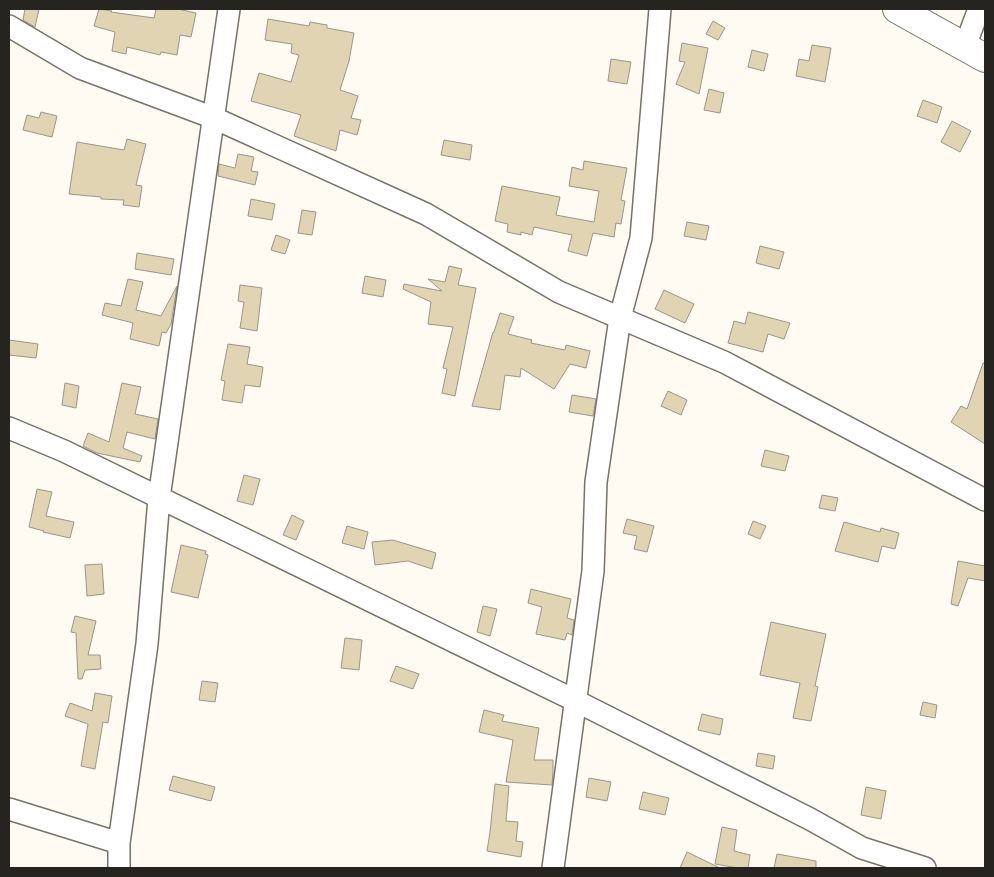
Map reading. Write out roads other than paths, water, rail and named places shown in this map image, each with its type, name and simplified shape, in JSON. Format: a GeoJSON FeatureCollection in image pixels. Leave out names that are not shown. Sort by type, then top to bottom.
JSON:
{"type":"FeatureCollection","features":[{"type":"Feature","properties":{"kind":"main road"},"geometry":{"type":"LineString","coordinates":[[897,9],[975,52]]}},
{"type":"Feature","properties":{"kind":"street"},"geometry":{"type":"LineString","coordinates":[[119,868],[119,843],[147,644],[160,498],[229,9]]}},
{"type":"Feature","properties":{"kind":"street"},"geometry":{"type":"LineString","coordinates":[[553,868],[593,571],[596,482],[620,318],[642,238],[660,9]]}},
{"type":"Feature","properties":{"kind":"street"},"geometry":{"type":"LineString","coordinates":[[975,52],[979,9]]}},
{"type":"Feature","properties":{"kind":"street"},"geometry":{"type":"LineString","coordinates":[[9,26],[80,68],[214,118],[426,214],[559,292],[724,362],[985,500]]}},
{"type":"Feature","properties":{"kind":"street"},"geometry":{"type":"LineString","coordinates":[[9,428],[64,451],[576,701],[810,819],[862,848],[925,868]]}},
{"type":"Feature","properties":{"kind":"street"},"geometry":{"type":"LineString","coordinates":[[9,809],[119,843]]}}]}
